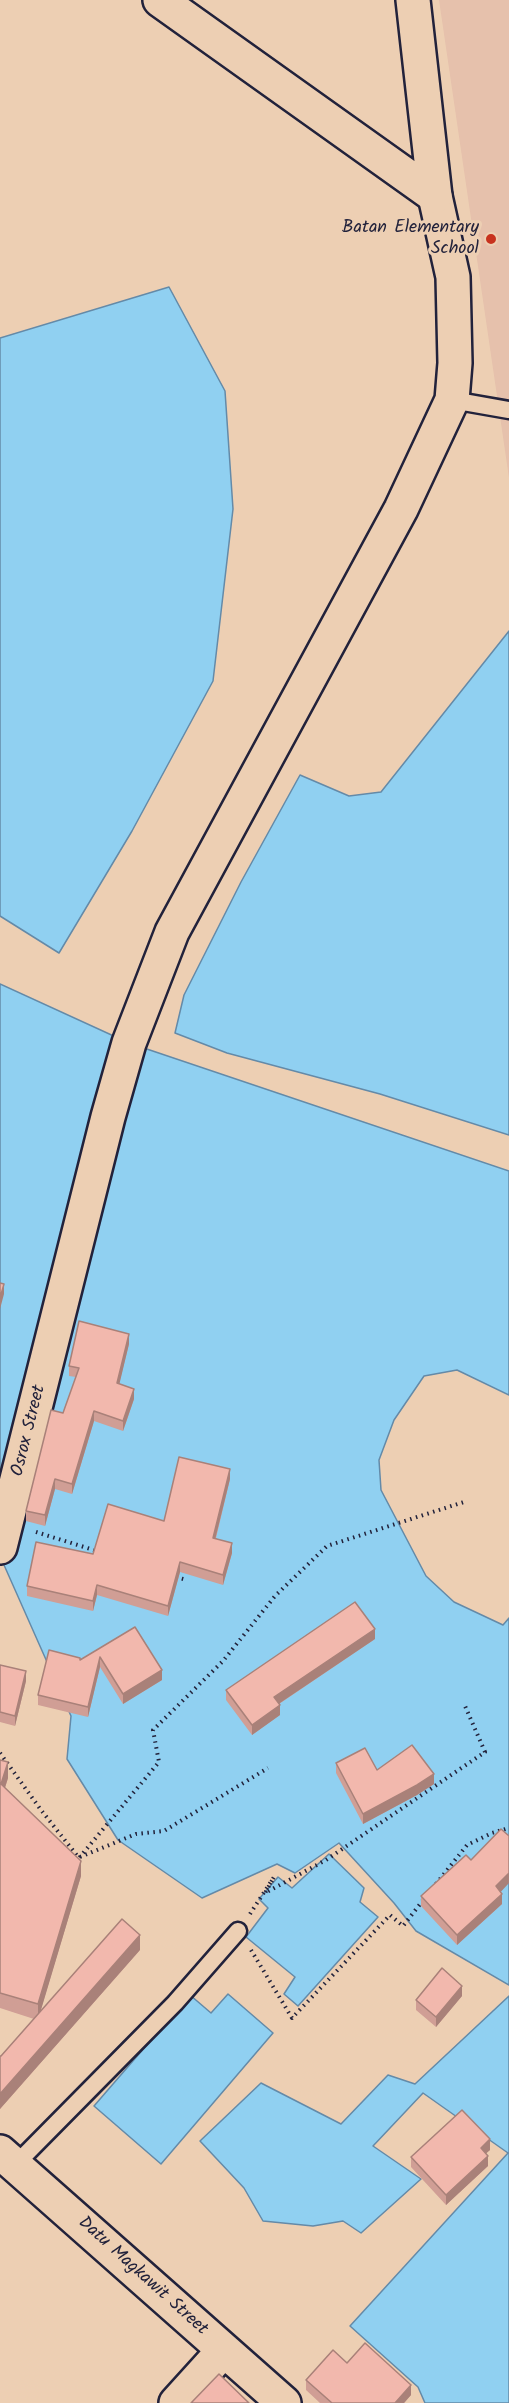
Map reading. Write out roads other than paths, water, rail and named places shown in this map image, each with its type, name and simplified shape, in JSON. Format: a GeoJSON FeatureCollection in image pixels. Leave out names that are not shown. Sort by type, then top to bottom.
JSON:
{"type":"FeatureCollection","features":[{"type":"Feature","properties":{"kind":"street"},"geometry":{"type":"LineString","coordinates":[[160,0],[435,196]]}},
{"type":"Feature","properties":{"kind":"street"},"geometry":{"type":"LineString","coordinates":[[413,0],[435,196],[453,277],[455,363],[452,400]]}},
{"type":"Feature","properties":{"kind":"street","name":"Osrox Street"},"geometry":{"type":"LineString","coordinates":[[3,1536],[108,1117],[129,1043],[172,932],[401,509],[452,400]]}},
{"type":"Feature","properties":{"kind":"street","name":"Datu Magkawit Street"},"geometry":{"type":"LineString","coordinates":[[8,2158],[284,2403]]}},
{"type":"Feature","properties":{"kind":"street"},"geometry":{"type":"LineString","coordinates":[[176,2403],[224,2350]]}},
{"type":"Feature","properties":{"kind":"lane"},"geometry":{"type":"LineString","coordinates":[[452,400],[509,410]]}},
{"type":"Feature","properties":{"kind":"lane"},"geometry":{"type":"LineString","coordinates":[[8,2158],[175,2003],[238,1931]]}},
{"type":"Feature","properties":{"kind":"water"},"geometry":{"type":"Polygon","coordinates":[[[169,287],[225,391],[233,509],[213,681],[132,831],[59,953],[0,916],[0,338],[169,287]]]}},
{"type":"Feature","properties":{"kind":"water"},"geometry":{"type":"Polygon","coordinates":[[[509,631],[509,1135],[380,1094],[227,1053],[175,1033],[184,995],[241,882],[300,775],[349,796],[381,792],[509,631]]]}},
{"type":"Feature","properties":{"kind":"water"},"geometry":{"type":"Polygon","coordinates":[[[0,984],[129,1043],[509,1171],[509,1395],[457,1370],[424,1376],[394,1420],[379,1460],[381,1490],[426,1576],[454,1602],[503,1625],[509,1618],[509,1985],[416,1931],[394,1903],[339,1843],[295,1873],[277,1864],[202,1898],[118,1840],[67,1759],[71,1716],[0,1556],[0,984]]]}},
{"type":"Feature","properties":{"kind":"water"},"geometry":{"type":"Polygon","coordinates":[[[329,1854],[364,1888],[360,1902],[378,1917],[298,2006],[284,1994],[295,1977],[246,1937],[268,1908],[259,1899],[278,1877],[292,1888],[329,1854]]]}},
{"type":"Feature","properties":{"kind":"water"},"geometry":{"type":"Polygon","coordinates":[[[228,1994],[273,2033],[161,2164],[94,2106],[190,1995],[211,2013],[228,1994]]]}},
{"type":"Feature","properties":{"kind":"water"},"geometry":{"type":"Polygon","coordinates":[[[509,1996],[509,2403],[425,2403],[418,2387],[350,2326],[508,2153],[423,2093],[373,2146],[421,2179],[361,2233],[343,2221],[313,2226],[263,2221],[244,2188],[200,2141],[261,2083],[341,2124],[388,2075],[415,2084],[509,1996]]]}},
{"type":"Feature","properties":{"kind":"place","name":"Batan Elementary School"},"geometry":{"type":"Point","coordinates":[491,239]}}]}
